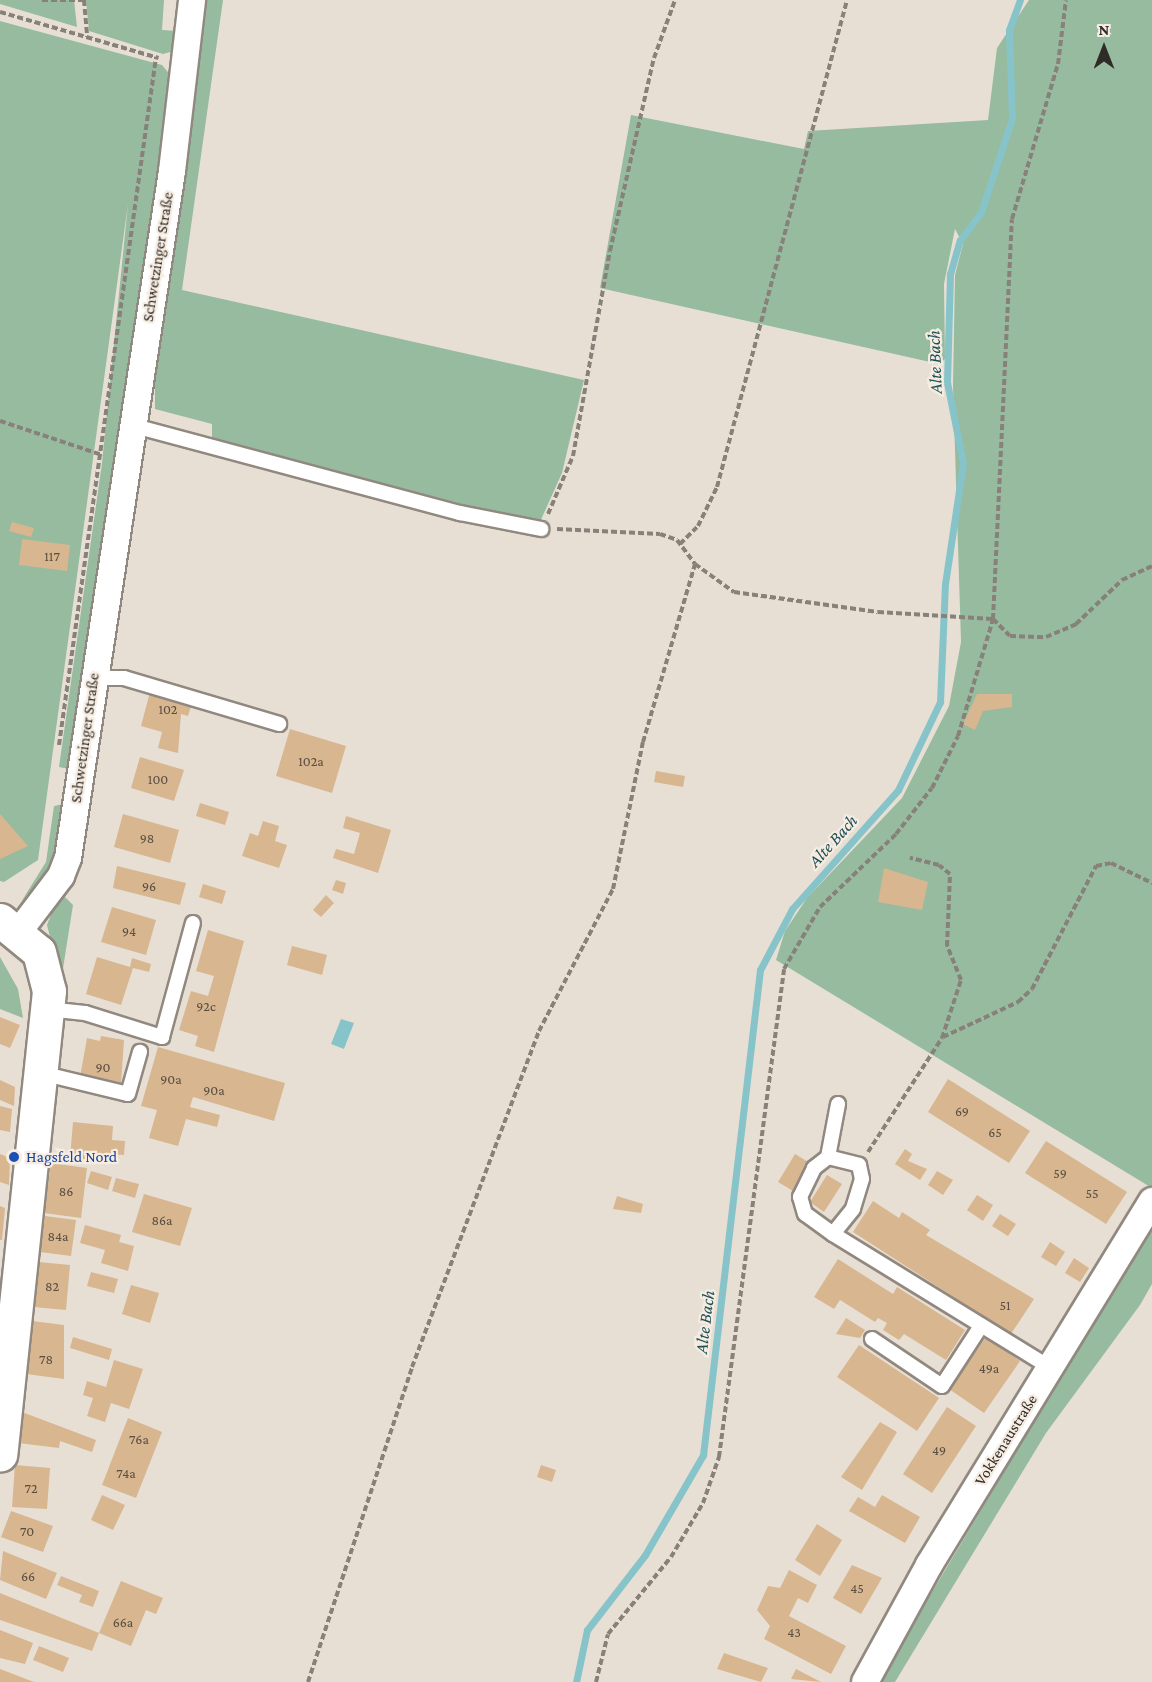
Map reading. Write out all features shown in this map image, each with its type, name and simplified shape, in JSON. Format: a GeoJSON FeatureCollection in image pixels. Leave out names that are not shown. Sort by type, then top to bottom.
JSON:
{"type":"FeatureCollection","features":[{"type":"Feature","properties":{"kind":"main road","name":"Schwetzinger Straße"},"geometry":{"type":"LineString","coordinates":[[0,1454],[47,1009],[44,962],[10,925]]}},
{"type":"Feature","properties":{"kind":"street","name":"Schwetzinger Straße"},"geometry":{"type":"LineString","coordinates":[[10,925],[65,869],[125,462],[187,66],[192,0]]}},
{"type":"Feature","properties":{"kind":"street","name":"Vokkenaustraße"},"geometry":{"type":"LineString","coordinates":[[865,1682],[929,1565],[1152,1201]]}},
{"type":"Feature","properties":{"kind":"lane"},"geometry":{"type":"LineString","coordinates":[[131,425],[460,513],[541,529]]}},
{"type":"Feature","properties":{"kind":"lane"},"geometry":{"type":"LineString","coordinates":[[94,678],[124,678],[279,724]]}},
{"type":"Feature","properties":{"kind":"lane"},"geometry":{"type":"LineString","coordinates":[[47,1009],[85,1013],[162,1037],[193,923]]}},
{"type":"Feature","properties":{"kind":"lane"},"geometry":{"type":"LineString","coordinates":[[39,1072],[128,1094],[140,1052]]}},
{"type":"Feature","properties":{"kind":"lane"},"geometry":{"type":"LineString","coordinates":[[838,1104],[828,1157],[810,1174],[800,1197],[806,1214],[833,1234],[1051,1368]]}},
{"type":"Feature","properties":{"kind":"lane"},"geometry":{"type":"LineString","coordinates":[[828,1157],[859,1165],[860,1194],[833,1234]]}},
{"type":"Feature","properties":{"kind":"lane"},"geometry":{"type":"LineString","coordinates":[[872,1339],[942,1386],[981,1326]]}},
{"type":"Feature","properties":{"kind":"path"},"geometry":{"type":"LineString","coordinates":[[42,0],[84,0],[87,37]]}},
{"type":"Feature","properties":{"kind":"path"},"geometry":{"type":"LineString","coordinates":[[675,0],[654,58],[610,251],[573,456],[541,529],[660,534],[680,544],[695,564],[734,592],[927,617],[993,619],[1010,636],[1046,637],[1076,624],[1122,580],[1152,566]]}},
{"type":"Feature","properties":{"kind":"path"},"geometry":{"type":"LineString","coordinates":[[680,544],[698,526],[717,487],[847,0]]}},
{"type":"Feature","properties":{"kind":"path"},"geometry":{"type":"LineString","coordinates":[[596,1682],[608,1634],[671,1557],[703,1503],[719,1457],[784,969],[820,907],[896,834],[932,788],[958,736],[993,619],[1012,219],[1058,64],[1066,0]]}},
{"type":"Feature","properties":{"kind":"path"},"geometry":{"type":"LineString","coordinates":[[0,12],[187,66]]}},
{"type":"Feature","properties":{"kind":"path"},"geometry":{"type":"LineString","coordinates":[[57,757],[156,57]]}},
{"type":"Feature","properties":{"kind":"path"},"geometry":{"type":"LineString","coordinates":[[0,421],[125,462]]}},
{"type":"Feature","properties":{"kind":"path"},"geometry":{"type":"LineString","coordinates":[[308,1682],[412,1367],[539,1031],[613,889],[643,742],[695,564]]}},
{"type":"Feature","properties":{"kind":"path"},"geometry":{"type":"LineString","coordinates":[[859,1165],[942,1038],[961,980],[947,946],[950,874],[939,865],[910,858]]}},
{"type":"Feature","properties":{"kind":"path"},"geometry":{"type":"LineString","coordinates":[[942,1038],[1018,1002],[1032,989],[1096,866],[1111,863],[1152,883]]}},
{"type":"Feature","properties":{"kind":"green space"},"geometry":{"type":"Polygon","coordinates":[[[0,0],[74,0],[77,27],[0,4],[0,0]]]}},
{"type":"Feature","properties":{"kind":"green space"},"geometry":{"type":"Polygon","coordinates":[[[86,0],[164,0],[162,30],[178,31],[174,51],[163,54],[89,31],[86,0]]]}},
{"type":"Feature","properties":{"kind":"green space"},"geometry":{"type":"Polygon","coordinates":[[[205,0],[223,0],[182,290],[584,380],[562,473],[539,524],[212,439],[212,424],[155,409],[155,366],[205,0]]]}},
{"type":"Feature","properties":{"kind":"green space"},"geometry":{"type":"Polygon","coordinates":[[[1029,0],[1152,0],[1152,1188],[776,960],[785,931],[807,898],[902,798],[949,706],[961,642],[953,385],[955,275],[963,244],[955,229],[944,284],[945,359],[939,364],[600,288],[631,115],[804,149],[808,131],[988,120],[997,48],[1029,0]]]}},
{"type":"Feature","properties":{"kind":"green space"},"geometry":{"type":"Polygon","coordinates":[[[0,21],[162,65],[173,78],[69,769],[59,767],[102,463],[128,204],[38,860],[4,882],[0,881],[0,21]]]}},
{"type":"Feature","properties":{"kind":"green space"},"geometry":{"type":"Polygon","coordinates":[[[64,804],[53,864],[21,902],[46,862],[54,806],[64,804]]]}},
{"type":"Feature","properties":{"kind":"green space"},"geometry":{"type":"Polygon","coordinates":[[[65,897],[73,905],[61,981],[47,925],[55,904],[65,897]]]}},
{"type":"Feature","properties":{"kind":"green space"},"geometry":{"type":"Polygon","coordinates":[[[0,957],[18,989],[23,1018],[0,1009],[0,957]]]}},
{"type":"Feature","properties":{"kind":"green space"},"geometry":{"type":"Polygon","coordinates":[[[1152,1225],[1152,1284],[1140,1305],[1046,1433],[895,1682],[878,1682],[1152,1225]]]}},
{"type":"Feature","properties":{"kind":"water"},"geometry":{"type":"Polygon","coordinates":[[[341,1019],[354,1023],[344,1049],[331,1044],[341,1019]]]}},
{"type":"Feature","properties":{"kind":"building"},"geometry":{"type":"Polygon","coordinates":[[[12,522],[34,528],[31,537],[9,531],[12,522]]]}},
{"type":"Feature","properties":{"kind":"building"},"geometry":{"type":"Polygon","coordinates":[[[22,539],[70,545],[67,571],[19,565],[22,539]]]}},
{"type":"Feature","properties":{"kind":"building"},"geometry":{"type":"Polygon","coordinates":[[[150,692],[192,703],[188,716],[181,714],[178,753],[158,748],[162,732],[141,726],[150,692]]]}},
{"type":"Feature","properties":{"kind":"building"},"geometry":{"type":"Polygon","coordinates":[[[977,694],[1012,694],[1012,707],[983,711],[975,730],[963,724],[977,694]]]}},
{"type":"Feature","properties":{"kind":"building"},"geometry":{"type":"Polygon","coordinates":[[[290,729],[346,746],[332,793],[276,776],[290,729]]]}},
{"type":"Feature","properties":{"kind":"building"},"geometry":{"type":"Polygon","coordinates":[[[140,757],[184,770],[174,801],[131,788],[140,757]]]}},
{"type":"Feature","properties":{"kind":"building"},"geometry":{"type":"Polygon","coordinates":[[[656,771],[685,776],[683,787],[654,782],[656,771]]]}},
{"type":"Feature","properties":{"kind":"building"},"geometry":{"type":"Polygon","coordinates":[[[200,803],[229,812],[225,825],[196,816],[200,803]]]}},
{"type":"Feature","properties":{"kind":"building"},"geometry":{"type":"Polygon","coordinates":[[[0,814],[28,846],[0,859],[0,814]]]}},
{"type":"Feature","properties":{"kind":"building"},"geometry":{"type":"Polygon","coordinates":[[[123,814],[179,830],[170,863],[114,847],[123,814]]]}},
{"type":"Feature","properties":{"kind":"building"},"geometry":{"type":"Polygon","coordinates":[[[346,816],[391,830],[378,873],[333,858],[336,849],[354,854],[360,833],[343,828],[346,816]]]}},
{"type":"Feature","properties":{"kind":"building"},"geometry":{"type":"Polygon","coordinates":[[[263,821],[279,826],[275,841],[287,845],[279,868],[242,856],[250,833],[258,836],[263,821]]]}},
{"type":"Feature","properties":{"kind":"building"},"geometry":{"type":"Polygon","coordinates":[[[117,866],[186,883],[180,905],[113,888],[117,866]]]}},
{"type":"Feature","properties":{"kind":"building"},"geometry":{"type":"Polygon","coordinates":[[[884,868],[928,882],[922,910],[878,902],[884,868]]]}},
{"type":"Feature","properties":{"kind":"building"},"geometry":{"type":"Polygon","coordinates":[[[336,880],[346,883],[343,894],[332,890],[336,880]]]}},
{"type":"Feature","properties":{"kind":"building"},"geometry":{"type":"Polygon","coordinates":[[[203,884],[226,891],[222,904],[199,897],[203,884]]]}},
{"type":"Feature","properties":{"kind":"building"},"geometry":{"type":"Polygon","coordinates":[[[326,895],[334,903],[321,917],[313,910],[326,895]]]}},
{"type":"Feature","properties":{"kind":"building"},"geometry":{"type":"Polygon","coordinates":[[[112,907],[156,920],[146,955],[101,942],[112,907]]]}},
{"type":"Feature","properties":{"kind":"building"},"geometry":{"type":"Polygon","coordinates":[[[208,930],[244,941],[214,1052],[195,1046],[198,1036],[179,1030],[191,991],[208,996],[214,976],[196,971],[208,930]]]}},
{"type":"Feature","properties":{"kind":"building"},"geometry":{"type":"Polygon","coordinates":[[[292,946],[327,955],[322,975],[287,965],[292,946]]]}},
{"type":"Feature","properties":{"kind":"building"},"geometry":{"type":"Polygon","coordinates":[[[97,957],[130,967],[132,958],[151,964],[149,972],[133,968],[121,1005],[86,994],[97,957]]]}},
{"type":"Feature","properties":{"kind":"building"},"geometry":{"type":"Polygon","coordinates":[[[0,1017],[20,1025],[10,1048],[0,1044],[0,1017]]]}},
{"type":"Feature","properties":{"kind":"building"},"geometry":{"type":"Polygon","coordinates":[[[101,1036],[124,1040],[121,1084],[80,1077],[87,1038],[100,1041],[101,1036]]]}},
{"type":"Feature","properties":{"kind":"building"},"geometry":{"type":"Polygon","coordinates":[[[158,1047],[285,1083],[274,1121],[193,1097],[190,1107],[220,1115],[217,1127],[186,1119],[178,1146],[149,1138],[157,1110],[141,1106],[158,1047]]]}},
{"type":"Feature","properties":{"kind":"building"},"geometry":{"type":"Polygon","coordinates":[[[948,1079],[1030,1131],[1009,1163],[928,1112],[948,1079]]]}},
{"type":"Feature","properties":{"kind":"building"},"geometry":{"type":"Polygon","coordinates":[[[0,1080],[15,1087],[14,1106],[0,1100],[0,1080]]]}},
{"type":"Feature","properties":{"kind":"building"},"geometry":{"type":"Polygon","coordinates":[[[0,1106],[12,1109],[10,1132],[0,1130],[0,1106]]]}},
{"type":"Feature","properties":{"kind":"building"},"geometry":{"type":"Polygon","coordinates":[[[73,1122],[113,1126],[112,1140],[125,1141],[124,1155],[110,1154],[110,1161],[70,1158],[73,1122]]]}},
{"type":"Feature","properties":{"kind":"building"},"geometry":{"type":"Polygon","coordinates":[[[1046,1141],[1127,1192],[1106,1224],[1025,1173],[1046,1141]]]}},
{"type":"Feature","properties":{"kind":"building"},"geometry":{"type":"Polygon","coordinates":[[[905,1149],[912,1154],[908,1161],[927,1169],[920,1180],[895,1164],[905,1149]]]}},
{"type":"Feature","properties":{"kind":"building"},"geometry":{"type":"Polygon","coordinates":[[[0,1154],[10,1158],[9,1185],[0,1182],[0,1154]]]}},
{"type":"Feature","properties":{"kind":"building"},"geometry":{"type":"Polygon","coordinates":[[[795,1154],[810,1163],[793,1191],[778,1182],[795,1154]]]}},
{"type":"Feature","properties":{"kind":"building"},"geometry":{"type":"Polygon","coordinates":[[[51,1163],[87,1168],[81,1218],[44,1213],[51,1163]]]}},
{"type":"Feature","properties":{"kind":"building"},"geometry":{"type":"Polygon","coordinates":[[[91,1171],[112,1177],[108,1190],[87,1183],[91,1171]]]}},
{"type":"Feature","properties":{"kind":"building"},"geometry":{"type":"Polygon","coordinates":[[[937,1171],[953,1180],[943,1195],[928,1185],[937,1171]]]}},
{"type":"Feature","properties":{"kind":"building"},"geometry":{"type":"Polygon","coordinates":[[[827,1175],[842,1184],[824,1212],[810,1202],[827,1175]]]}},
{"type":"Feature","properties":{"kind":"building"},"geometry":{"type":"Polygon","coordinates":[[[116,1178],[139,1184],[135,1198],[112,1191],[116,1178]]]}},
{"type":"Feature","properties":{"kind":"building"},"geometry":{"type":"Polygon","coordinates":[[[144,1194],[192,1208],[180,1246],[132,1232],[144,1194]]]}},
{"type":"Feature","properties":{"kind":"building"},"geometry":{"type":"Polygon","coordinates":[[[977,1195],[993,1205],[983,1221],[967,1210],[977,1195]]]}},
{"type":"Feature","properties":{"kind":"building"},"geometry":{"type":"Polygon","coordinates":[[[617,1196],[643,1204],[641,1213],[613,1209],[617,1196]]]}},
{"type":"Feature","properties":{"kind":"building"},"geometry":{"type":"Polygon","coordinates":[[[873,1201],[899,1218],[902,1212],[930,1230],[926,1235],[1034,1299],[1011,1334],[853,1232],[873,1201]]]}},
{"type":"Feature","properties":{"kind":"building"},"geometry":{"type":"Polygon","coordinates":[[[0,1206],[5,1208],[2,1240],[0,1240],[0,1206]]]}},
{"type":"Feature","properties":{"kind":"building"},"geometry":{"type":"Polygon","coordinates":[[[1000,1214],[1016,1224],[1008,1236],[992,1226],[1000,1214]]]}},
{"type":"Feature","properties":{"kind":"building"},"geometry":{"type":"Polygon","coordinates":[[[45,1216],[76,1220],[71,1256],[40,1252],[45,1216]]]}},
{"type":"Feature","properties":{"kind":"building"},"geometry":{"type":"Polygon","coordinates":[[[85,1225],[121,1235],[119,1242],[134,1246],[128,1271],[101,1263],[105,1250],[80,1243],[85,1225]]]}},
{"type":"Feature","properties":{"kind":"building"},"geometry":{"type":"Polygon","coordinates":[[[1050,1242],[1065,1252],[1056,1266],[1041,1257],[1050,1242]]]}},
{"type":"Feature","properties":{"kind":"building"},"geometry":{"type":"Polygon","coordinates":[[[1074,1258],[1089,1268],[1080,1282],[1065,1273],[1074,1258]]]}},
{"type":"Feature","properties":{"kind":"building"},"geometry":{"type":"Polygon","coordinates":[[[838,1259],[893,1294],[897,1287],[965,1330],[946,1360],[904,1334],[899,1340],[883,1330],[887,1323],[878,1318],[875,1322],[840,1300],[834,1309],[814,1297],[838,1259]]]}},
{"type":"Feature","properties":{"kind":"building"},"geometry":{"type":"Polygon","coordinates":[[[39,1262],[70,1265],[66,1310],[34,1307],[39,1262]]]}},
{"type":"Feature","properties":{"kind":"building"},"geometry":{"type":"Polygon","coordinates":[[[91,1272],[118,1279],[114,1293],[87,1286],[91,1272]]]}},
{"type":"Feature","properties":{"kind":"building"},"geometry":{"type":"Polygon","coordinates":[[[131,1285],[159,1293],[150,1323],[122,1314],[131,1285]]]}},
{"type":"Feature","properties":{"kind":"building"},"geometry":{"type":"Polygon","coordinates":[[[846,1318],[865,1330],[860,1338],[836,1334],[846,1318]]]}},
{"type":"Feature","properties":{"kind":"building"},"geometry":{"type":"Polygon","coordinates":[[[32,1321],[64,1325],[64,1379],[26,1374],[32,1321]]]}},
{"type":"Feature","properties":{"kind":"building"},"geometry":{"type":"Polygon","coordinates":[[[73,1337],[112,1349],[109,1360],[70,1348],[73,1337]]]}},
{"type":"Feature","properties":{"kind":"building"},"geometry":{"type":"Polygon","coordinates":[[[986,1337],[1020,1361],[984,1413],[949,1389],[986,1337]]]}},
{"type":"Feature","properties":{"kind":"building"},"geometry":{"type":"Polygon","coordinates":[[[859,1345],[939,1398],[917,1431],[837,1377],[859,1345]]]}},
{"type":"Feature","properties":{"kind":"building"},"geometry":{"type":"Polygon","coordinates":[[[114,1360],[143,1369],[129,1409],[111,1403],[105,1422],[87,1416],[93,1398],[83,1395],[87,1381],[106,1387],[114,1360]]]}},
{"type":"Feature","properties":{"kind":"building"},"geometry":{"type":"Polygon","coordinates":[[[947,1407],[976,1426],[932,1493],[903,1474],[947,1407]]]}},
{"type":"Feature","properties":{"kind":"building"},"geometry":{"type":"Polygon","coordinates":[[[22,1412],[96,1440],[92,1452],[60,1441],[59,1448],[18,1443],[22,1412]]]}},
{"type":"Feature","properties":{"kind":"building"},"geometry":{"type":"Polygon","coordinates":[[[128,1418],[162,1432],[136,1498],[102,1485],[128,1418]]]}},
{"type":"Feature","properties":{"kind":"building"},"geometry":{"type":"Polygon","coordinates":[[[880,1422],[897,1432],[862,1490],[841,1477],[880,1422]]]}},
{"type":"Feature","properties":{"kind":"building"},"geometry":{"type":"Polygon","coordinates":[[[15,1465],[50,1468],[47,1509],[12,1507],[15,1465]]]}},
{"type":"Feature","properties":{"kind":"building"},"geometry":{"type":"Polygon","coordinates":[[[541,1465],[556,1470],[552,1482],[537,1477],[541,1465]]]}},
{"type":"Feature","properties":{"kind":"building"},"geometry":{"type":"Polygon","coordinates":[[[102,1495],[125,1505],[113,1530],[91,1520],[102,1495]]]}},
{"type":"Feature","properties":{"kind":"building"},"geometry":{"type":"Polygon","coordinates":[[[882,1495],[920,1517],[905,1543],[849,1511],[858,1497],[875,1507],[882,1495]]]}},
{"type":"Feature","properties":{"kind":"building"},"geometry":{"type":"Polygon","coordinates":[[[11,1511],[53,1526],[43,1552],[1,1537],[11,1511]]]}},
{"type":"Feature","properties":{"kind":"building"},"geometry":{"type":"Polygon","coordinates":[[[817,1524],[842,1540],[820,1576],[795,1560],[817,1524]]]}},
{"type":"Feature","properties":{"kind":"building"},"geometry":{"type":"Polygon","coordinates":[[[3,1551],[57,1573],[46,1599],[0,1580],[3,1551]]]}},
{"type":"Feature","properties":{"kind":"building"},"geometry":{"type":"Polygon","coordinates":[[[852,1565],[882,1578],[861,1614],[833,1598],[852,1565]]]}},
{"type":"Feature","properties":{"kind":"building"},"geometry":{"type":"Polygon","coordinates":[[[789,1570],[817,1585],[808,1603],[798,1598],[789,1616],[846,1646],[831,1674],[764,1639],[770,1626],[757,1610],[768,1586],[780,1588],[789,1570]]]}},
{"type":"Feature","properties":{"kind":"building"},"geometry":{"type":"Polygon","coordinates":[[[61,1576],[99,1591],[93,1607],[79,1602],[82,1595],[57,1585],[61,1576]]]}},
{"type":"Feature","properties":{"kind":"building"},"geometry":{"type":"Polygon","coordinates":[[[121,1581],[163,1598],[156,1614],[146,1610],[131,1646],[99,1633],[121,1581]]]}},
{"type":"Feature","properties":{"kind":"building"},"geometry":{"type":"Polygon","coordinates":[[[0,1593],[99,1633],[92,1651],[0,1620],[0,1593]]]}},
{"type":"Feature","properties":{"kind":"building"},"geometry":{"type":"Polygon","coordinates":[[[0,1630],[33,1643],[25,1664],[0,1658],[0,1630]]]}},
{"type":"Feature","properties":{"kind":"building"},"geometry":{"type":"Polygon","coordinates":[[[39,1646],[69,1658],[63,1672],[33,1660],[39,1646]]]}},
{"type":"Feature","properties":{"kind":"building"},"geometry":{"type":"Polygon","coordinates":[[[724,1653],[768,1668],[761,1682],[717,1669],[724,1653]]]}},
{"type":"Feature","properties":{"kind":"building"},"geometry":{"type":"Polygon","coordinates":[[[0,1669],[34,1682],[0,1682],[0,1669]]]}},
{"type":"Feature","properties":{"kind":"building"},"geometry":{"type":"Polygon","coordinates":[[[796,1669],[821,1682],[791,1679],[796,1669]]]}},
{"type":"Feature","properties":{"kind":"waterway","name":"Alte Bach"},"geometry":{"type":"LineString","coordinates":[[576,1682],[587,1630],[645,1555],[703,1455],[760,970],[792,909],[898,790],[940,702],[945,584],[963,463],[947,382],[950,274],[960,240],[981,212],[1012,118],[1009,30],[1020,0]]}},
{"type":"Feature","properties":{"kind":"place","name":"Hagsfeld Nord"},"geometry":{"type":"Point","coordinates":[14,1157]}}]}
